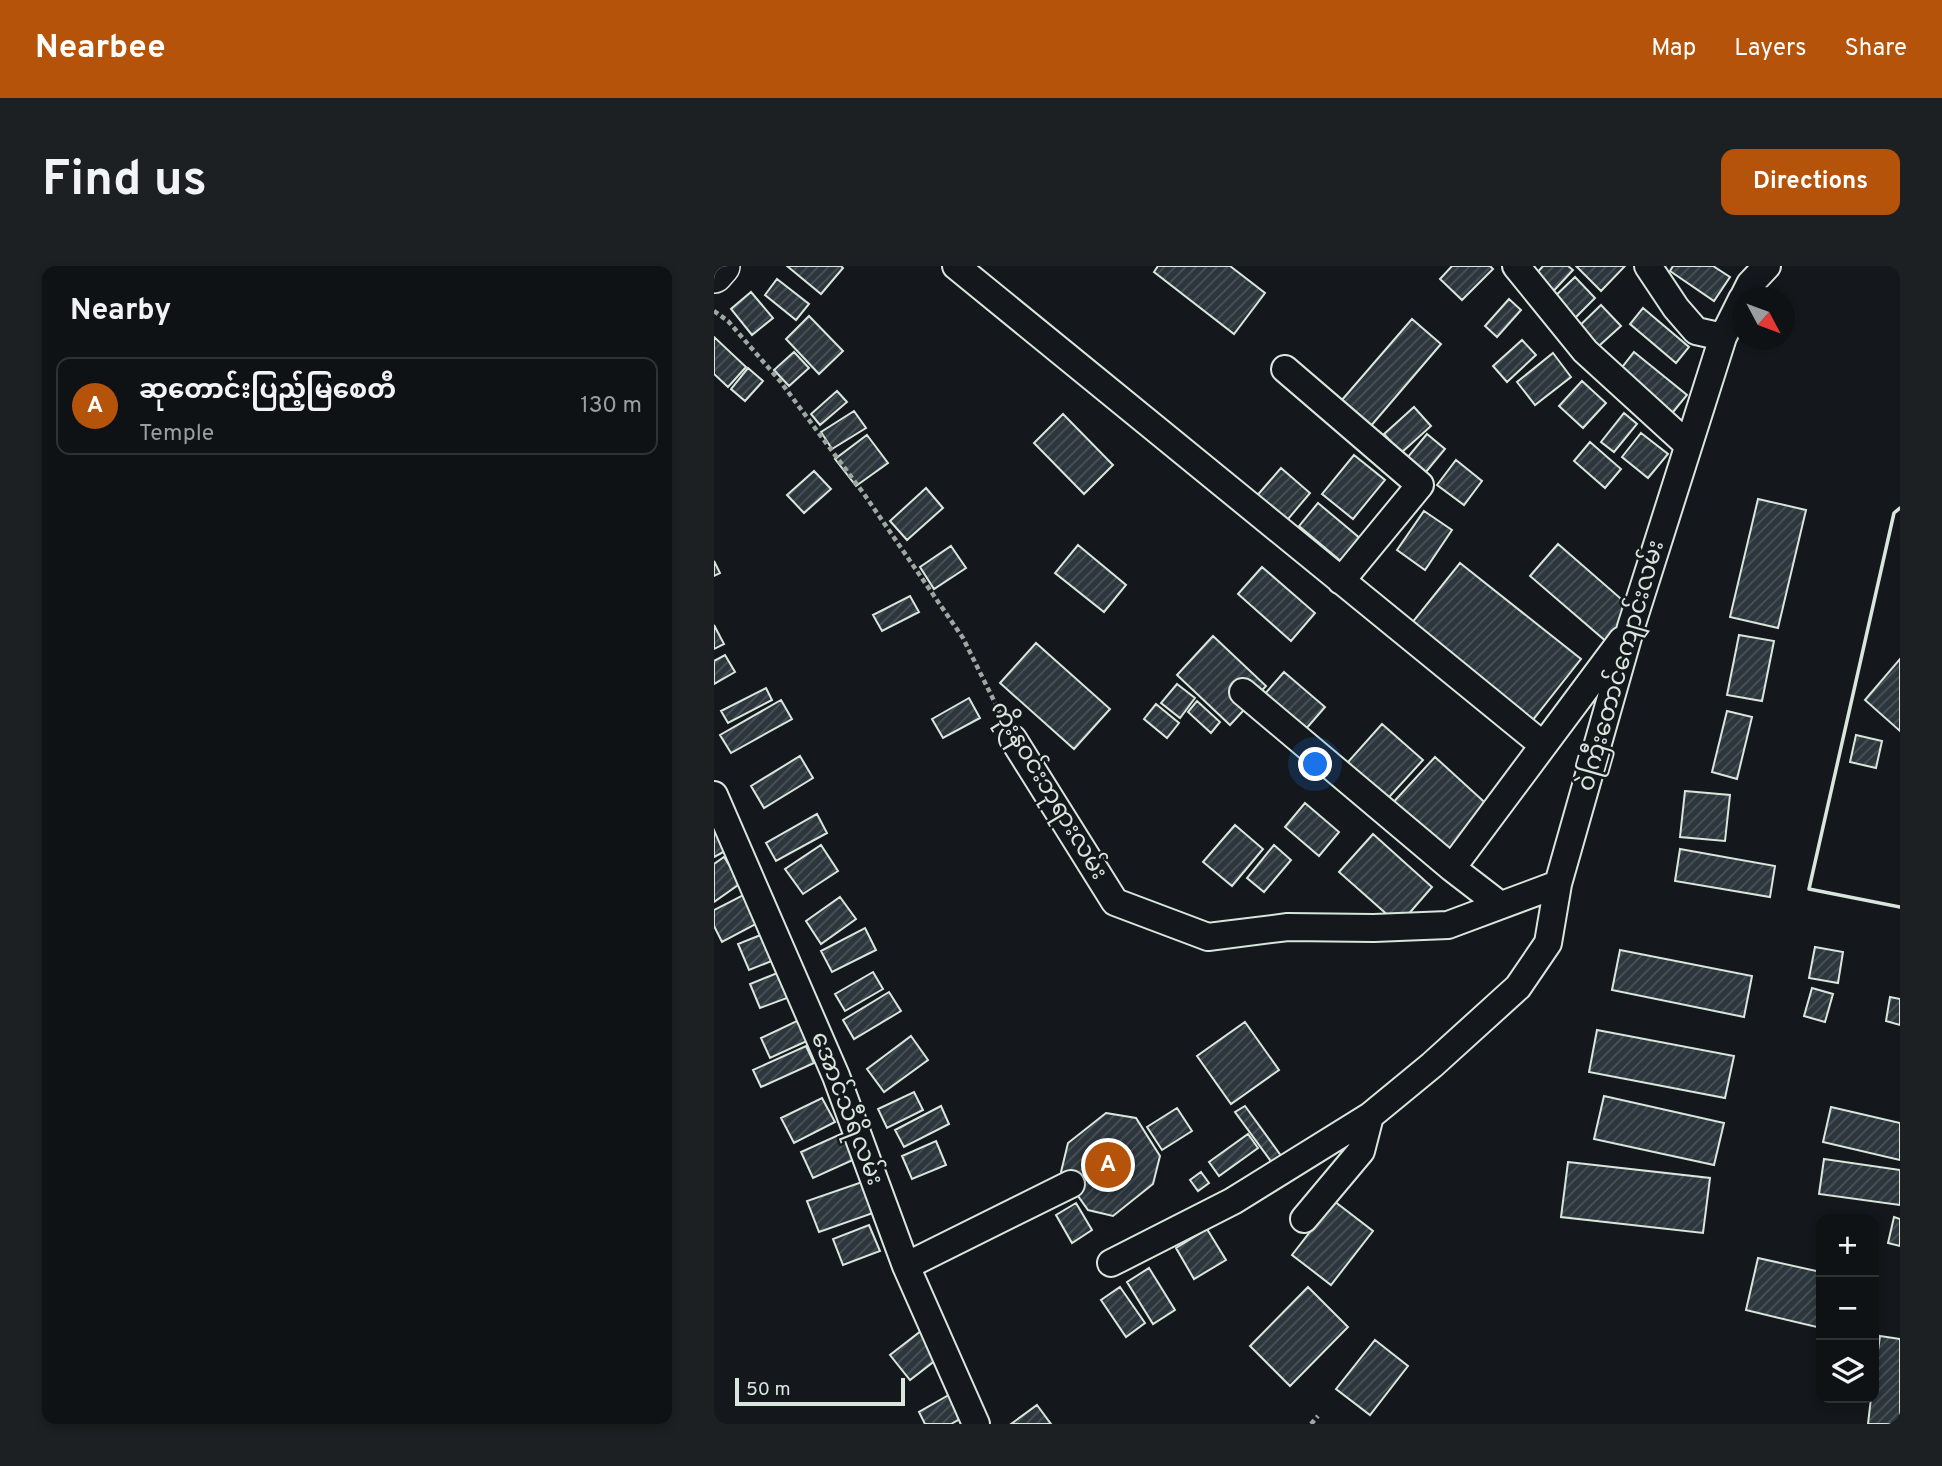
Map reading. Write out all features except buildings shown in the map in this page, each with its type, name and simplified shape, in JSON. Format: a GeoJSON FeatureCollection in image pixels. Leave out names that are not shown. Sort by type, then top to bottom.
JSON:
{"type":"FeatureCollection","features":[{"type":"Feature","properties":{"kind":"highway"},"geometry":{"type":"LineString","coordinates":[[714,274],[721,266]]}},
{"type":"Feature","properties":{"kind":"street"},"geometry":{"type":"LineString","coordinates":[[956,266],[1543,745]]}},
{"type":"Feature","properties":{"kind":"street"},"geometry":{"type":"LineString","coordinates":[[1516,266],[1585,351],[1688,445]]}},
{"type":"Feature","properties":{"kind":"street"},"geometry":{"type":"LineString","coordinates":[[1648,266],[1676,308],[1696,331],[1723,337]]}},
{"type":"Feature","properties":{"kind":"street","name":"ဝဲကြီးတောင်ကျောင်းလမ်း"},"geometry":{"type":"LineString","coordinates":[[1748,287],[1767,266]]}},
{"type":"Feature","properties":{"kind":"street","name":"ဝဲကြီးတောင်ကျောင်းလမ်း"},"geometry":{"type":"LineString","coordinates":[[1111,1263],[1233,1201],[1370,1116],[1518,988],[1548,943],[1558,884],[1631,627],[1723,337],[1732,319]]}},
{"type":"Feature","properties":{"kind":"street"},"geometry":{"type":"LineString","coordinates":[[1285,369],[1420,485],[1341,581]]}},
{"type":"Feature","properties":{"kind":"street"},"geometry":{"type":"LineString","coordinates":[[1451,868],[1631,627]]}},
{"type":"Feature","properties":{"kind":"street"},"geometry":{"type":"LineString","coordinates":[[1243,692],[1451,868],[1500,905]]}},
{"type":"Feature","properties":{"kind":"street","name":"ကိုးနဝင်းဘုရားလမ်း"},"geometry":{"type":"LineString","coordinates":[[1013,739],[1115,902],[1208,937],[1288,927],[1448,926],[1558,884]]}},
{"type":"Feature","properties":{"kind":"street","name":"အောင်သီရိလမ်း"},"geometry":{"type":"LineString","coordinates":[[714,795],[835,1076],[906,1266],[976,1424]]}},
{"type":"Feature","properties":{"kind":"street"},"geometry":{"type":"LineString","coordinates":[[1304,1219],[1361,1151],[1370,1116]]}},
{"type":"Feature","properties":{"kind":"street"},"geometry":{"type":"LineString","coordinates":[[906,1266],[1071,1184]]}},
{"type":"Feature","properties":{"kind":"path","name":"ကိုးနဝင်းဘုရားလမ်း"},"geometry":{"type":"LineString","coordinates":[[714,311],[728,321],[780,381],[864,494],[964,638],[1013,739]]}},
{"type":"Feature","properties":{"kind":"path"},"geometry":{"type":"LineString","coordinates":[[1311,1424],[1318,1416]]}},
{"type":"Feature","properties":{"kind":"wall"},"geometry":{"type":"LineString","coordinates":[[1900,508],[1894,513],[1809,889],[1900,907]]}},
{"type":"Feature","properties":{"kind":"place","name":"ဆုတောင်းပြည့်မြစေတီ"},"geometry":{"type":"Point","coordinates":[1108,1165]}}]}
